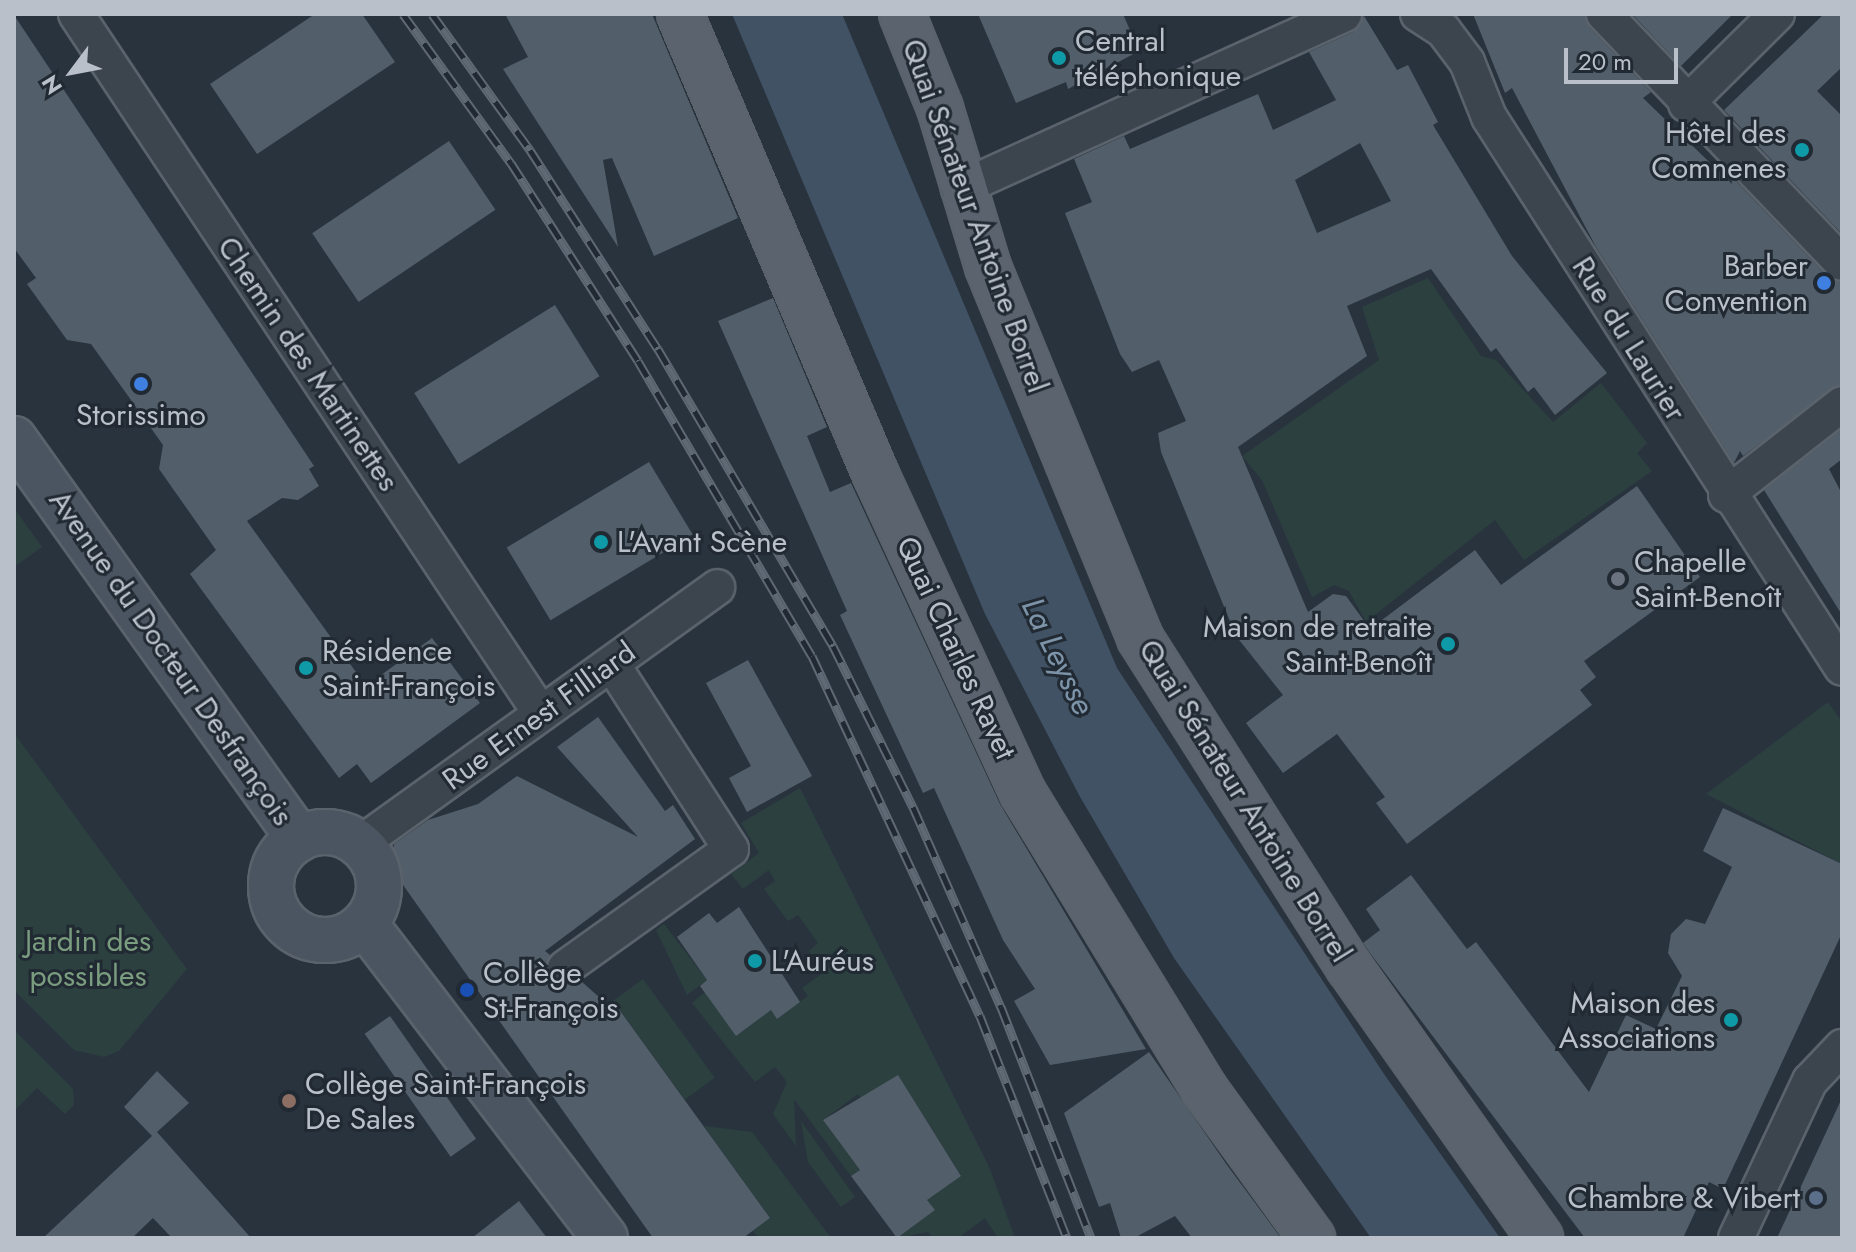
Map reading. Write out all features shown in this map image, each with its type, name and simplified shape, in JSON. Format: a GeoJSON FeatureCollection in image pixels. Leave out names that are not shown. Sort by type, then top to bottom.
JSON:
{"type":"FeatureCollection","features":[{"type":"Feature","properties":{"kind":"main road","name":"Quai Charles Ravet"},"geometry":{"type":"LineString","coordinates":[[680,14],[876,475],[1023,793],[1205,1090],[1312,1238]]}},
{"type":"Feature","properties":{"kind":"main road","name":"Quai Sénateur Antoine Borrel"},"geometry":{"type":"LineString","coordinates":[[902,14],[940,108],[959,189],[1140,638],[1349,967],[1540,1238]]}},
{"type":"Feature","properties":{"kind":"main road","name":"Avenue du Docteur Desfrançois"},"geometry":{"type":"LineString","coordinates":[[14,439],[299,839]]}},
{"type":"Feature","properties":{"kind":"main road"},"geometry":{"type":"LineString","coordinates":[[333,832],[360,844],[379,880],[378,899],[365,924],[326,941],[301,935],[278,914],[271,886],[275,866],[299,839],[333,832]]}},
{"type":"Feature","properties":{"kind":"main road"},"geometry":{"type":"LineString","coordinates":[[365,924],[605,1238]]}},
{"type":"Feature","properties":{"kind":"street","name":"Chemin des Martinettes"},"geometry":{"type":"LineString","coordinates":[[76,14],[541,714]]}},
{"type":"Feature","properties":{"kind":"street"},"geometry":{"type":"LineString","coordinates":[[959,189],[1344,14]]}},
{"type":"Feature","properties":{"kind":"street","name":"Rue du Laurier"},"geometry":{"type":"LineString","coordinates":[[1418,14],[1443,30],[1467,62],[1489,117],[1726,495],[1842,668]]}},
{"type":"Feature","properties":{"kind":"street"},"geometry":{"type":"LineString","coordinates":[[1604,14],[1690,98],[1842,263]]}},
{"type":"Feature","properties":{"kind":"street"},"geometry":{"type":"LineString","coordinates":[[1690,98],[1777,14]]}},
{"type":"Feature","properties":{"kind":"street"},"geometry":{"type":"LineString","coordinates":[[1726,495],[1842,404]]}},
{"type":"Feature","properties":{"kind":"street","name":"Rue Ernest Filliard"},"geometry":{"type":"LineString","coordinates":[[360,844],[717,587]]}},
{"type":"Feature","properties":{"kind":"street"},"geometry":{"type":"LineString","coordinates":[[565,968],[731,849],[612,664]]}},
{"type":"Feature","properties":{"kind":"street"},"geometry":{"type":"LineString","coordinates":[[1736,1238],[1810,1081],[1842,1047]]}},
{"type":"Feature","properties":{"kind":"green space"},"geometry":{"type":"Polygon","coordinates":[[[1428,278],[1481,356],[1496,360],[1553,422],[1601,383],[1647,443],[1637,453],[1652,471],[1524,560],[1495,520],[1366,622],[1349,591],[1334,585],[1312,597],[1262,480],[1242,456],[1379,360],[1362,307],[1428,278]]]}},
{"type":"Feature","properties":{"kind":"green space"},"geometry":{"type":"Polygon","coordinates":[[[14,508],[42,547],[14,567],[14,508]]]}},
{"type":"Feature","properties":{"kind":"green space"},"geometry":{"type":"Polygon","coordinates":[[[1828,702],[1842,722],[1842,864],[1706,794],[1828,702]]]}},
{"type":"Feature","properties":{"kind":"green space","name":"Jardin des possibles"},"geometry":{"type":"Polygon","coordinates":[[[14,733],[187,969],[119,1051],[104,1057],[74,1050],[14,990],[14,733]]]}},
{"type":"Feature","properties":{"kind":"green space"},"geometry":{"type":"Polygon","coordinates":[[[800,788],[990,1169],[1015,1238],[998,1238],[985,1218],[958,1238],[933,1238],[928,1232],[897,1238],[934,1210],[927,1200],[961,1175],[898,1076],[863,1101],[858,1094],[823,1120],[860,1170],[851,1176],[794,1099],[796,1146],[773,1114],[787,1082],[775,1067],[755,1082],[692,1003],[705,992],[737,1035],[771,1010],[777,1018],[808,996],[802,988],[824,972],[809,951],[818,943],[798,915],[788,921],[764,889],[775,881],[769,870],[743,889],[731,874],[759,853],[741,823],[800,788]]]}},
{"type":"Feature","properties":{"kind":"green space"},"geometry":{"type":"Polygon","coordinates":[[[664,924],[707,980],[687,995],[656,930],[664,924]]]}},
{"type":"Feature","properties":{"kind":"green space"},"geometry":{"type":"Polygon","coordinates":[[[643,979],[715,1078],[685,1099],[613,1001],[643,979]]]}},
{"type":"Feature","properties":{"kind":"green space"},"geometry":{"type":"Polygon","coordinates":[[[14,1030],[73,1089],[74,1105],[65,1114],[37,1088],[14,1111],[14,1030]]]}},
{"type":"Feature","properties":{"kind":"green space"},"geometry":{"type":"Polygon","coordinates":[[[801,1121],[855,1197],[841,1207],[808,1162],[801,1121]]]}},
{"type":"Feature","properties":{"kind":"green space"},"geometry":{"type":"Polygon","coordinates":[[[704,1126],[752,1132],[831,1238],[759,1238],[753,1231],[770,1218],[704,1126]]]}},
{"type":"Feature","properties":{"kind":"water","name":"La Leysse"},"geometry":{"type":"Polygon","coordinates":[[[732,14],[842,14],[1117,668],[1384,1074],[1500,1238],[1371,1238],[1174,958],[1079,795],[985,614],[732,14]]]}},
{"type":"Feature","properties":{"kind":"building"},"geometry":{"type":"Polygon","coordinates":[[[315,14],[362,14],[395,62],[257,154],[210,84],[315,14]]]}},
{"type":"Feature","properties":{"kind":"building"},"geometry":{"type":"Polygon","coordinates":[[[505,14],[652,14],[738,218],[654,256],[612,158],[603,160],[618,247],[503,69],[528,57],[505,14]]]}},
{"type":"Feature","properties":{"kind":"building","name":"Central téléphonique"},"geometry":{"type":"Polygon","coordinates":[[[978,14],[1123,14],[1139,51],[1068,89],[1066,82],[1016,103],[978,14]]]}},
{"type":"Feature","properties":{"kind":"building"},"geometry":{"type":"Polygon","coordinates":[[[1473,14],[1585,14],[1590,28],[1651,92],[1643,98],[1732,184],[1731,176],[1828,277],[1842,282],[1842,384],[1743,456],[1740,451],[1734,463],[1596,247],[1512,88],[1505,93],[1473,14]]]}},
{"type":"Feature","properties":{"kind":"building"},"geometry":{"type":"Polygon","coordinates":[[[1632,14],[1733,14],[1681,66],[1632,14]]]}},
{"type":"Feature","properties":{"kind":"building","name":"Hôtel des Comnenes"},"geometry":{"type":"Polygon","coordinates":[[[1824,14],[1842,14],[1842,67],[1817,91],[1842,116],[1842,234],[1724,110],[1824,14]]]}},
{"type":"Feature","properties":{"kind":"building"},"geometry":{"type":"Polygon","coordinates":[[[14,15],[314,466],[309,469],[319,486],[298,500],[282,498],[247,521],[366,686],[432,638],[480,703],[371,783],[357,764],[339,778],[190,574],[216,550],[159,469],[163,445],[91,344],[67,340],[27,284],[36,278],[14,248],[14,15]]]}},
{"type":"Feature","properties":{"kind":"building"},"geometry":{"type":"Polygon","coordinates":[[[1364,16],[1397,70],[1408,65],[1438,122],[1433,125],[1512,256],[1607,373],[1555,415],[1534,387],[1528,392],[1496,348],[1491,352],[1431,269],[1347,306],[1367,356],[1238,447],[1308,612],[1333,594],[1346,596],[1370,629],[1475,550],[1501,585],[1637,486],[1700,577],[1584,661],[1596,677],[1580,690],[1592,705],[1407,844],[1376,803],[1385,797],[1337,734],[1283,773],[1246,723],[1283,695],[1236,636],[1161,452],[1158,433],[1186,421],[1159,360],[1132,372],[1120,354],[1065,213],[1092,202],[1074,159],[1124,136],[1130,149],[1258,94],[1273,130],[1336,100],[1309,52],[1353,32],[1364,16]],[[1360,143],[1295,180],[1317,233],[1391,201],[1360,143]]]}},
{"type":"Feature","properties":{"kind":"building"},"geometry":{"type":"Polygon","coordinates":[[[449,141],[495,210],[359,302],[312,233],[449,141]]]}},
{"type":"Feature","properties":{"kind":"building"},"geometry":{"type":"Polygon","coordinates":[[[773,298],[827,427],[807,436],[830,492],[851,483],[1000,804],[1146,1049],[1050,1065],[1014,1001],[1035,989],[1003,940],[934,788],[923,793],[840,615],[847,611],[718,321],[773,298]]]}},
{"type":"Feature","properties":{"kind":"building"},"geometry":{"type":"Polygon","coordinates":[[[555,305],[600,376],[459,464],[414,393],[555,305]]]}},
{"type":"Feature","properties":{"kind":"building"},"geometry":{"type":"Polygon","coordinates":[[[1842,429],[1842,459],[1829,469],[1842,494],[1842,615],[1764,490],[1842,429]]]}},
{"type":"Feature","properties":{"kind":"building","name":"L'Avant Scène"},"geometry":{"type":"Polygon","coordinates":[[[649,462],[693,535],[550,620],[507,547],[649,462]]]}},
{"type":"Feature","properties":{"kind":"building"},"geometry":{"type":"Polygon","coordinates":[[[748,660],[812,776],[747,812],[729,778],[751,766],[706,683],[748,660]]]}},
{"type":"Feature","properties":{"kind":"building"},"geometry":{"type":"Polygon","coordinates":[[[598,717],[665,811],[673,805],[695,839],[545,951],[550,955],[545,971],[558,986],[581,981],[608,1005],[613,1001],[770,1218],[743,1238],[653,1238],[391,868],[394,844],[428,820],[478,804],[517,776],[638,837],[557,747],[598,717]]]}},
{"type":"Feature","properties":{"kind":"building","name":"Maison des Associations"},"geometry":{"type":"Polygon","coordinates":[[[1723,808],[1842,864],[1842,933],[1723,1189],[1709,1182],[1683,1238],[1585,1238],[1363,943],[1380,930],[1366,909],[1411,875],[1467,949],[1476,942],[1589,1092],[1626,1015],[1656,1029],[1682,976],[1668,953],[1671,934],[1686,919],[1705,924],[1732,867],[1703,851],[1723,808]]]}},
{"type":"Feature","properties":{"kind":"building","name":"L'Auréus"},"geometry":{"type":"Polygon","coordinates":[[[739,907],[800,1002],[777,1019],[771,1010],[736,1036],[700,986],[707,980],[677,937],[709,913],[717,923],[739,907]]]}},
{"type":"Feature","properties":{"kind":"building"},"geometry":{"type":"Polygon","coordinates":[[[390,1016],[476,1139],[451,1157],[365,1034],[390,1016]]]}},
{"type":"Feature","properties":{"kind":"building"},"geometry":{"type":"Polygon","coordinates":[[[1149,1052],[1281,1238],[1192,1238],[1175,1216],[1134,1238],[1121,1238],[1110,1203],[1099,1207],[1064,1113],[1149,1052]]]}},
{"type":"Feature","properties":{"kind":"building"},"geometry":{"type":"Polygon","coordinates":[[[157,1071],[189,1103],[157,1132],[251,1238],[172,1238],[153,1218],[132,1238],[43,1238],[152,1136],[124,1107],[157,1071]]]}},
{"type":"Feature","properties":{"kind":"building"},"geometry":{"type":"Polygon","coordinates":[[[898,1075],[961,1176],[927,1200],[935,1210],[897,1238],[851,1176],[860,1170],[823,1120],[898,1075]]]}},
{"type":"Feature","properties":{"kind":"building"},"geometry":{"type":"Polygon","coordinates":[[[1842,1098],[1842,1238],[1777,1238],[1842,1098]]]}},
{"type":"Feature","properties":{"kind":"building"},"geometry":{"type":"Polygon","coordinates":[[[519,1201],[547,1238],[472,1238],[519,1201]]]}},
{"type":"Feature","properties":{"kind":"railway"},"geometry":{"type":"LineString","coordinates":[[403,14],[511,163],[638,361],[812,656],[980,1016],[1067,1238]]}},
{"type":"Feature","properties":{"kind":"railway"},"geometry":{"type":"LineString","coordinates":[[432,14],[530,150],[658,349],[833,646],[913,807],[1001,1007],[1091,1238]]}},
{"type":"Feature","properties":{"kind":"place","name":"Central téléphonique"},"geometry":{"type":"Point","coordinates":[1059,58]}},
{"type":"Feature","properties":{"kind":"place","name":"Hôtel des Comnenes"},"geometry":{"type":"Point","coordinates":[1802,150]}},
{"type":"Feature","properties":{"kind":"place","name":"Barber Convention"},"geometry":{"type":"Point","coordinates":[1824,283]}},
{"type":"Feature","properties":{"kind":"place","name":"Storissimo"},"geometry":{"type":"Point","coordinates":[141,384]}},
{"type":"Feature","properties":{"kind":"place","name":"L'Avant Scène"},"geometry":{"type":"Point","coordinates":[601,542]}},
{"type":"Feature","properties":{"kind":"place","name":"Chapelle Saint-Benoît"},"geometry":{"type":"Point","coordinates":[1618,579]}},
{"type":"Feature","properties":{"kind":"place","name":"Maison de retraite Saint-Benoît"},"geometry":{"type":"Point","coordinates":[1448,644]}},
{"type":"Feature","properties":{"kind":"place","name":"Résidence Saint-François"},"geometry":{"type":"Point","coordinates":[306,668]}},
{"type":"Feature","properties":{"kind":"place","name":"L'Auréus"},"geometry":{"type":"Point","coordinates":[755,961]}},
{"type":"Feature","properties":{"kind":"place","name":"Collège St-François"},"geometry":{"type":"Point","coordinates":[467,990]}},
{"type":"Feature","properties":{"kind":"place","name":"Maison des Associations"},"geometry":{"type":"Point","coordinates":[1731,1020]}},
{"type":"Feature","properties":{"kind":"place","name":"Collège Saint-François De Sales"},"geometry":{"type":"Point","coordinates":[289,1101]}},
{"type":"Feature","properties":{"kind":"place","name":"Chambre & Vibert"},"geometry":{"type":"Point","coordinates":[1816,1198]}}]}
